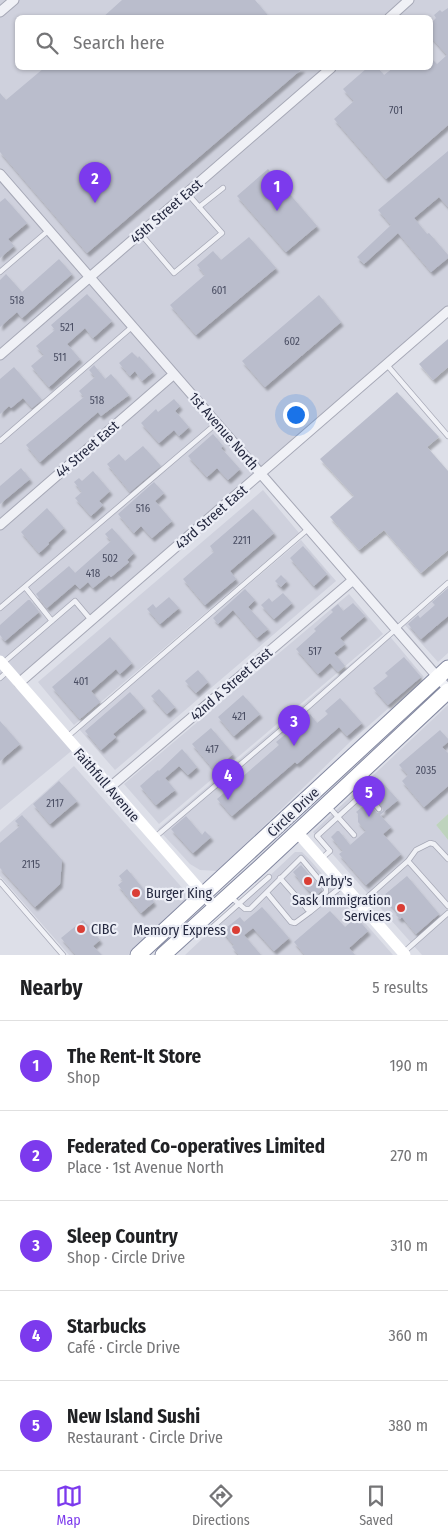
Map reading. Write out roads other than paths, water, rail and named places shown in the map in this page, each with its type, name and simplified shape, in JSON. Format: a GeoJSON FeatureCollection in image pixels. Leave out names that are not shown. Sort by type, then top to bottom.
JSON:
{"type":"FeatureCollection","features":[{"type":"Feature","properties":{"kind":"highway","name":"Circle Drive"},"geometry":{"type":"LineString","coordinates":[[138,955],[443,673]]}},
{"type":"Feature","properties":{"kind":"highway","name":"Circle Drive"},"geometry":{"type":"LineString","coordinates":[[163,955],[215,908],[233,899],[264,872],[297,832],[448,690]]}},
{"type":"Feature","properties":{"kind":"street"},"geometry":{"type":"LineString","coordinates":[[392,15],[409,0]]}},
{"type":"Feature","properties":{"kind":"street"},"geometry":{"type":"LineString","coordinates":[[0,12],[10,1]]}},
{"type":"Feature","properties":{"kind":"street","name":"45th Street East"},"geometry":{"type":"LineString","coordinates":[[0,355],[330,70]]}},
{"type":"Feature","properties":{"kind":"street","name":"1st Avenue North"},"geometry":{"type":"LineString","coordinates":[[2,179],[133,326],[352,580],[396,629],[443,673],[448,690]]}},
{"type":"Feature","properties":{"kind":"street","name":"43rd Street East"},"geometry":{"type":"LineString","coordinates":[[19,683],[448,311]]}},
{"type":"Feature","properties":{"kind":"street","name":"44 Street East"},"geometry":{"type":"LineString","coordinates":[[0,525],[174,374]]}},
{"type":"Feature","properties":{"kind":"street","name":"42nd A Street East"},"geometry":{"type":"LineString","coordinates":[[109,788],[352,580]]}},
{"type":"Feature","properties":{"kind":"street","name":"Faithfull Avenue"},"geometry":{"type":"LineString","coordinates":[[3,669],[19,683],[215,908]]}},
{"type":"Feature","properties":{"kind":"street"},"geometry":{"type":"LineString","coordinates":[[286,820],[404,954]]}},
{"type":"Feature","properties":{"kind":"lane"},"geometry":{"type":"LineString","coordinates":[[200,208],[223,188]]}},
{"type":"Feature","properties":{"kind":"lane"},"geometry":{"type":"LineString","coordinates":[[140,233],[174,273],[222,233],[187,193]]}},
{"type":"Feature","properties":{"kind":"lane"},"geometry":{"type":"LineString","coordinates":[[0,272],[49,230]]}},
{"type":"Feature","properties":{"kind":"lane"},"geometry":{"type":"LineString","coordinates":[[0,440],[133,326]]}},
{"type":"Feature","properties":{"kind":"lane"},"geometry":{"type":"LineString","coordinates":[[386,365],[448,436]]}},
{"type":"Feature","properties":{"kind":"lane"},"geometry":{"type":"LineString","coordinates":[[0,608],[217,423]]}},
{"type":"Feature","properties":{"kind":"lane"},"geometry":{"type":"LineString","coordinates":[[66,738],[308,529]]}},
{"type":"Feature","properties":{"kind":"lane"},"geometry":{"type":"LineString","coordinates":[[154,838],[448,584]]}},
{"type":"Feature","properties":{"kind":"lane"},"geometry":{"type":"LineString","coordinates":[[25,587],[52,621]]}},
{"type":"Feature","properties":{"kind":"lane"},"geometry":{"type":"LineString","coordinates":[[3,669],[75,601],[91,620]]}},
{"type":"Feature","properties":{"kind":"lane"},"geometry":{"type":"LineString","coordinates":[[353,780],[379,809]]}},
{"type":"Feature","properties":{"kind":"lane"},"geometry":{"type":"LineString","coordinates":[[321,859],[330,851],[317,836],[364,792]]}},
{"type":"Feature","properties":{"kind":"lane"},"geometry":{"type":"LineString","coordinates":[[327,804],[354,835]]}},
{"type":"Feature","properties":{"kind":"lane"},"geometry":{"type":"LineString","coordinates":[[360,904],[408,861],[416,850],[430,843],[434,844],[448,860]]}},
{"type":"Feature","properties":{"kind":"lane"},"geometry":{"type":"LineString","coordinates":[[206,933],[233,899],[245,910],[250,909],[301,858],[326,888],[326,892],[295,923],[291,922],[267,893]]}},
{"type":"Feature","properties":{"kind":"lane"},"geometry":{"type":"LineString","coordinates":[[408,861],[448,906]]}},
{"type":"Feature","properties":{"kind":"lane"},"geometry":{"type":"LineString","coordinates":[[264,872],[274,884]]}},
{"type":"Feature","properties":{"kind":"lane"},"geometry":{"type":"LineString","coordinates":[[280,878],[308,910]]}},
{"type":"Feature","properties":{"kind":"lane"},"geometry":{"type":"LineString","coordinates":[[0,882],[63,955]]}},
{"type":"Feature","properties":{"kind":"lane"},"geometry":{"type":"LineString","coordinates":[[308,910],[344,885]]}},
{"type":"Feature","properties":{"kind":"lane"},"geometry":{"type":"LineString","coordinates":[[404,954],[448,913]]}},
{"type":"Feature","properties":{"kind":"place","name":"Federated Co-operatives Limited"},"geometry":{"type":"Point","coordinates":[95,203]}},
{"type":"Feature","properties":{"kind":"place","name":"The Rent-It Store"},"geometry":{"type":"Point","coordinates":[277,211]}},
{"type":"Feature","properties":{"kind":"place","name":"Sleep Country"},"geometry":{"type":"Point","coordinates":[294,746]}},
{"type":"Feature","properties":{"kind":"place","name":"Starbucks"},"geometry":{"type":"Point","coordinates":[228,800]}},
{"type":"Feature","properties":{"kind":"place","name":"New Island Sushi"},"geometry":{"type":"Point","coordinates":[369,817]}},
{"type":"Feature","properties":{"kind":"place","name":"Arby's"},"geometry":{"type":"Point","coordinates":[308,881]}},
{"type":"Feature","properties":{"kind":"place","name":"Burger King"},"geometry":{"type":"Point","coordinates":[136,893]}},
{"type":"Feature","properties":{"kind":"place","name":"Sask Immigration Services"},"geometry":{"type":"Point","coordinates":[401,908]}},
{"type":"Feature","properties":{"kind":"place","name":"CIBC"},"geometry":{"type":"Point","coordinates":[81,929]}},
{"type":"Feature","properties":{"kind":"place","name":"Memory Express"},"geometry":{"type":"Point","coordinates":[236,930]}}]}
